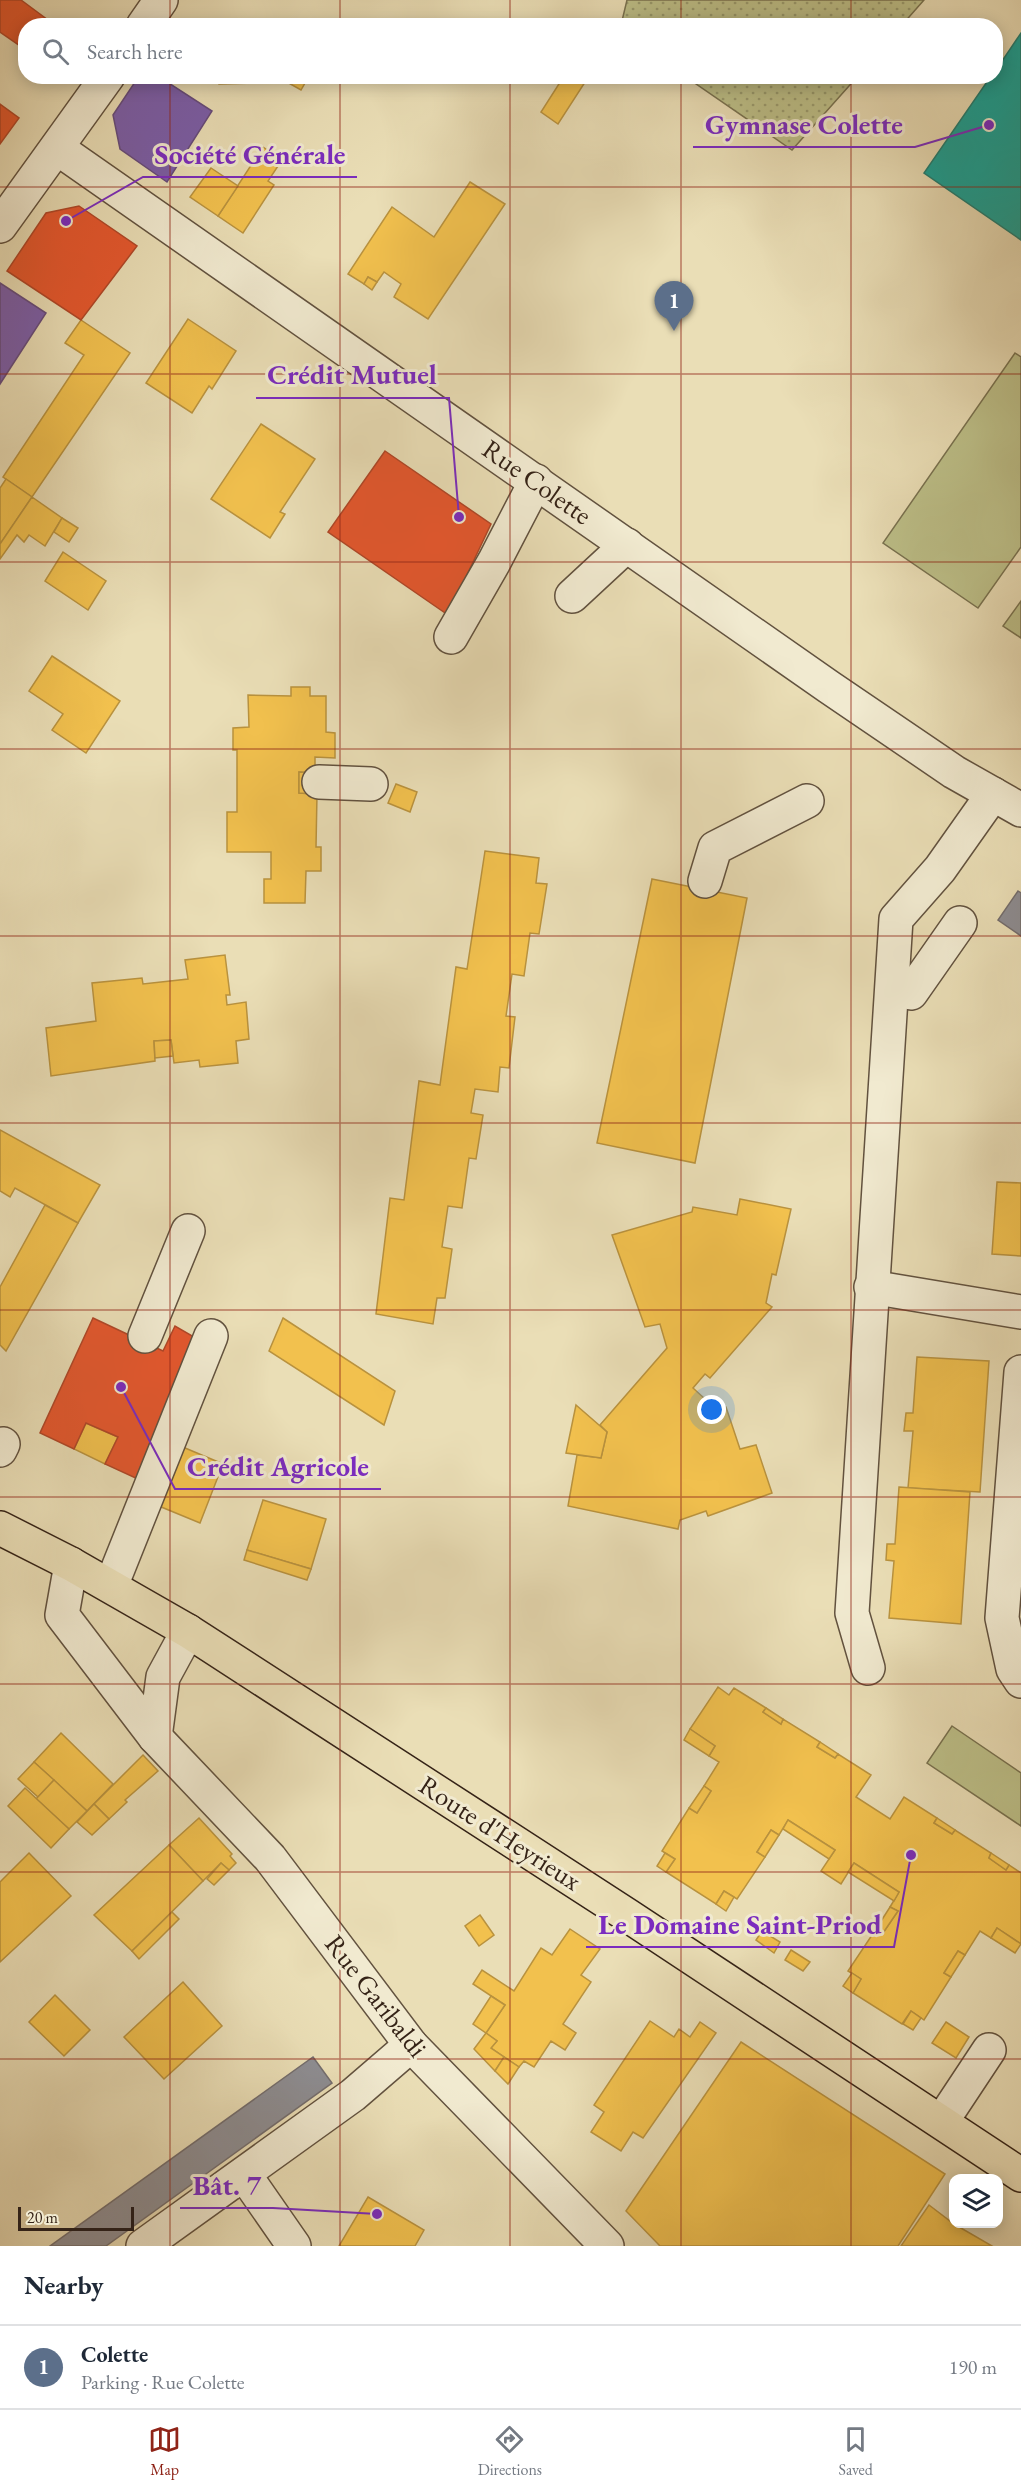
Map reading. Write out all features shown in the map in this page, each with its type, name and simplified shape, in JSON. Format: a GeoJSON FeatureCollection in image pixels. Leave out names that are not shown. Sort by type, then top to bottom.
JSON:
{"type":"FeatureCollection","features":[{"type":"Feature","properties":{"kind":"main road","name":"Route d'Heyrieux"},"geometry":{"type":"LineString","coordinates":[[0,1528],[71,1564],[188,1631],[942,2121],[1021,2175]]}},
{"type":"Feature","properties":{"kind":"street"},"geometry":{"type":"LineString","coordinates":[[148,18],[160,0]]}},
{"type":"Feature","properties":{"kind":"street"},"geometry":{"type":"LineString","coordinates":[[0,226],[102,84]]}},
{"type":"Feature","properties":{"kind":"street","name":"Rue Colette"},"geometry":{"type":"LineString","coordinates":[[57,148],[954,772],[1021,810]]}},
{"type":"Feature","properties":{"kind":"street"},"geometry":{"type":"LineString","coordinates":[[451,638],[536,481]]}},
{"type":"Feature","properties":{"kind":"street"},"geometry":{"type":"LineString","coordinates":[[572,596],[627,545]]}},
{"type":"Feature","properties":{"kind":"street"},"geometry":{"type":"LineString","coordinates":[[319,782],[371,784]]}},
{"type":"Feature","properties":{"kind":"street"},"geometry":{"type":"LineString","coordinates":[[868,1668],[852,1613],[896,919],[940,869],[993,794]]}},
{"type":"Feature","properties":{"kind":"street"},"geometry":{"type":"LineString","coordinates":[[705,881],[715,848],[807,801]]}},
{"type":"Feature","properties":{"kind":"street"},"geometry":{"type":"LineString","coordinates":[[911,993],[960,923]]}},
{"type":"Feature","properties":{"kind":"street"},"geometry":{"type":"LineString","coordinates":[[146,1336],[188,1231]]}},
{"type":"Feature","properties":{"kind":"street"},"geometry":{"type":"LineString","coordinates":[[871,1287],[1021,1312]]}},
{"type":"Feature","properties":{"kind":"street"},"geometry":{"type":"LineString","coordinates":[[111,1586],[212,1336]]}},
{"type":"Feature","properties":{"kind":"street"},"geometry":{"type":"LineString","coordinates":[[1021,1372],[1002,1618],[1013,1670],[1021,1681]]}},
{"type":"Feature","properties":{"kind":"street","name":"Rue Garibaldi"},"geometry":{"type":"LineString","coordinates":[[71,1564],[62,1615],[155,1737],[270,1858],[411,2045],[607,2246]]}},
{"type":"Feature","properties":{"kind":"street"},"geometry":{"type":"LineString","coordinates":[[155,1737],[163,1677],[188,1631]]}},
{"type":"Feature","properties":{"kind":"street"},"geometry":{"type":"LineString","coordinates":[[143,2246],[353,2095],[411,2045]]}},
{"type":"Feature","properties":{"kind":"street"},"geometry":{"type":"LineString","coordinates":[[942,2121],[989,2050]]}},
{"type":"Feature","properties":{"kind":"street"},"geometry":{"type":"LineString","coordinates":[[244,2174],[294,2246]]}},
{"type":"Feature","properties":{"kind":"green space"},"geometry":{"type":"Polygon","coordinates":[[[627,0],[924,0],[908,18],[623,18],[627,0]]]}},
{"type":"Feature","properties":{"kind":"green space"},"geometry":{"type":"Polygon","coordinates":[[[696,84],[851,84],[792,150],[696,84]]]}},
{"type":"Feature","properties":{"kind":"green space"},"geometry":{"type":"Polygon","coordinates":[[[1015,353],[1021,357],[1021,547],[978,608],[883,543],[1015,353]]]}},
{"type":"Feature","properties":{"kind":"green space"},"geometry":{"type":"Polygon","coordinates":[[[1021,601],[1021,638],[1003,626],[1021,601]]]}},
{"type":"Feature","properties":{"kind":"green space"},"geometry":{"type":"Polygon","coordinates":[[[952,1726],[1021,1773],[1021,1826],[927,1763],[952,1726]]]}},
{"type":"Feature","properties":{"kind":"building: Homes"},"geometry":{"type":"Polygon","coordinates":[[[290,84],[304,84],[301,90],[290,84]]]}},
{"type":"Feature","properties":{"kind":"building: Homes"},"geometry":{"type":"Polygon","coordinates":[[[559,84],[584,84],[558,124],[541,112],[559,84]]]}},
{"type":"Feature","properties":{"kind":"building: Homes"},"geometry":{"type":"Polygon","coordinates":[[[263,147],[282,160],[268,181],[274,185],[243,233],[218,216],[263,147]]]}},
{"type":"Feature","properties":{"kind":"building: Homes"},"geometry":{"type":"Polygon","coordinates":[[[211,168],[238,186],[218,216],[190,197],[211,168]]]}},
{"type":"Feature","properties":{"kind":"building: Homes"},"geometry":{"type":"Polygon","coordinates":[[[470,182],[505,204],[428,319],[394,297],[401,284],[384,272],[377,282],[368,277],[364,284],[348,274],[392,207],[434,237],[470,182]]]}},
{"type":"Feature","properties":{"kind":"building: Homes"},"geometry":{"type":"Polygon","coordinates":[[[368,277],[377,282],[372,290],[364,284],[368,277]]]}},
{"type":"Feature","properties":{"kind":"building: Homes"},"geometry":{"type":"Polygon","coordinates":[[[188,319],[236,351],[212,389],[209,386],[192,413],[146,383],[188,319]]]}},
{"type":"Feature","properties":{"kind":"building: Homes"},"geometry":{"type":"Polygon","coordinates":[[[81,320],[130,353],[32,497],[3,477],[84,355],[65,343],[81,320]]]}},
{"type":"Feature","properties":{"kind":"building: Homes"},"geometry":{"type":"Polygon","coordinates":[[[261,424],[315,459],[280,512],[285,514],[270,538],[211,499],[261,424]]]}},
{"type":"Feature","properties":{"kind":"building: Homes"},"geometry":{"type":"Polygon","coordinates":[[[6,479],[32,497],[0,544],[0,488],[6,479]]]}},
{"type":"Feature","properties":{"kind":"building: Homes"},"geometry":{"type":"Polygon","coordinates":[[[32,497],[62,518],[45,546],[29,535],[24,542],[17,535],[0,559],[0,544],[32,497]]]}},
{"type":"Feature","properties":{"kind":"building: Homes"},"geometry":{"type":"Polygon","coordinates":[[[62,518],[78,528],[69,542],[54,532],[62,518]]]}},
{"type":"Feature","properties":{"kind":"building: Homes"},"geometry":{"type":"Polygon","coordinates":[[[63,552],[106,581],[88,610],[45,581],[63,552]]]}},
{"type":"Feature","properties":{"kind":"building: Homes"},"geometry":{"type":"Polygon","coordinates":[[[52,656],[120,701],[86,753],[52,730],[63,714],[29,691],[52,656]]]}},
{"type":"Feature","properties":{"kind":"building: Homes"},"geometry":{"type":"Polygon","coordinates":[[[291,687],[310,687],[310,696],[326,696],[326,732],[335,733],[335,758],[315,757],[315,773],[299,772],[299,793],[317,794],[316,847],[321,847],[321,871],[306,871],[305,903],[264,903],[264,879],[271,879],[271,852],[227,852],[227,812],[237,812],[237,750],[233,750],[233,728],[249,727],[248,695],[291,696],[291,687]]]}},
{"type":"Feature","properties":{"kind":"building: Homes"},"geometry":{"type":"Polygon","coordinates":[[[299,772],[315,773],[314,794],[299,793],[299,772]]]}},
{"type":"Feature","properties":{"kind":"building: Homes"},"geometry":{"type":"Polygon","coordinates":[[[396,784],[417,792],[410,812],[388,803],[396,784]]]}},
{"type":"Feature","properties":{"kind":"building: Homes"},"geometry":{"type":"Polygon","coordinates":[[[485,851],[539,858],[536,883],[547,884],[539,934],[530,933],[524,976],[512,974],[506,1016],[515,1017],[509,1068],[500,1067],[498,1092],[475,1089],[471,1113],[483,1115],[476,1159],[469,1158],[462,1208],[448,1206],[442,1247],[452,1249],[445,1298],[437,1298],[433,1324],[376,1314],[390,1198],[404,1200],[419,1081],[440,1085],[456,967],[467,969],[485,851]]]}},
{"type":"Feature","properties":{"kind":"building: Homes"},"geometry":{"type":"Polygon","coordinates":[[[652,879],[747,898],[695,1163],[597,1143],[652,879]]]}},
{"type":"Feature","properties":{"kind":"building: Homes"},"geometry":{"type":"Polygon","coordinates":[[[225,955],[230,995],[226,995],[227,1005],[246,1002],[249,1039],[236,1041],[238,1063],[200,1067],[199,1060],[174,1063],[171,1040],[154,1041],[155,1061],[51,1076],[46,1028],[96,1021],[92,983],[142,978],[143,984],[188,979],[185,960],[225,955]]]}},
{"type":"Feature","properties":{"kind":"building: Homes"},"geometry":{"type":"Polygon","coordinates":[[[171,1040],[173,1056],[155,1058],[154,1041],[171,1040]]]}},
{"type":"Feature","properties":{"kind":"building: Homes"},"geometry":{"type":"Polygon","coordinates":[[[0,1130],[100,1185],[78,1223],[15,1188],[10,1197],[0,1191],[0,1130]]]}},
{"type":"Feature","properties":{"kind":"building: Homes"},"geometry":{"type":"Polygon","coordinates":[[[997,1182],[1021,1183],[1021,1256],[992,1254],[997,1182]]]}},
{"type":"Feature","properties":{"kind":"building: Homes"},"geometry":{"type":"Polygon","coordinates":[[[740,1199],[791,1209],[776,1275],[772,1274],[766,1303],[772,1307],[710,1378],[705,1374],[693,1388],[716,1409],[726,1407],[740,1449],[756,1445],[772,1493],[708,1516],[706,1511],[680,1520],[678,1529],[568,1506],[577,1455],[601,1458],[607,1432],[600,1425],[667,1348],[660,1324],[645,1327],[612,1235],[692,1212],[693,1207],[737,1215],[740,1199]]]}},
{"type":"Feature","properties":{"kind":"building: Homes"},"geometry":{"type":"Polygon","coordinates":[[[45,1205],[78,1223],[6,1351],[0,1345],[0,1287],[45,1205]]]}},
{"type":"Feature","properties":{"kind":"building: Homes"},"geometry":{"type":"Polygon","coordinates":[[[283,1318],[395,1391],[384,1425],[269,1351],[283,1318]]]}},
{"type":"Feature","properties":{"kind":"building: Homes"},"geometry":{"type":"Polygon","coordinates":[[[917,1357],[989,1361],[980,1492],[908,1488],[913,1431],[904,1431],[906,1413],[913,1413],[917,1357]]]}},
{"type":"Feature","properties":{"kind":"building: Homes"},"geometry":{"type":"Polygon","coordinates":[[[576,1405],[607,1432],[601,1458],[566,1453],[576,1405]]]}},
{"type":"Feature","properties":{"kind":"building: Homes"},"geometry":{"type":"Polygon","coordinates":[[[86,1423],[118,1437],[105,1464],[74,1449],[86,1423]]]}},
{"type":"Feature","properties":{"kind":"building: Homes"},"geometry":{"type":"Polygon","coordinates":[[[178,1445],[223,1464],[200,1523],[154,1504],[178,1445]]]}},
{"type":"Feature","properties":{"kind":"building: Homes"},"geometry":{"type":"Polygon","coordinates":[[[899,1487],[970,1492],[961,1624],[889,1618],[894,1561],[886,1560],[887,1544],[895,1544],[899,1487]]]}},
{"type":"Feature","properties":{"kind":"building: Homes"},"geometry":{"type":"Polygon","coordinates":[[[263,1500],[326,1519],[311,1569],[247,1550],[263,1500]]]}},
{"type":"Feature","properties":{"kind":"building: Homes"},"geometry":{"type":"Polygon","coordinates":[[[247,1550],[311,1569],[307,1580],[244,1560],[247,1550]]]}},
{"type":"Feature","properties":{"kind":"building: Homes"},"geometry":{"type":"Polygon","coordinates":[[[718,1687],[729,1695],[734,1688],[766,1708],[763,1712],[781,1724],[783,1719],[820,1742],[817,1747],[835,1758],[838,1754],[871,1775],[856,1797],[890,1819],[904,1797],[937,1818],[934,1823],[952,1834],[955,1830],[991,1853],[989,1858],[1006,1870],[1009,1865],[1021,1873],[1021,1944],[997,1928],[991,1938],[980,1931],[965,1955],[958,1951],[944,1973],[951,1977],[924,2020],[911,2011],[902,2024],[853,1993],[861,1979],[848,1971],[876,1929],[883,1933],[898,1911],[890,1907],[899,1892],[854,1863],[841,1884],[821,1871],[835,1850],[788,1820],[779,1835],[771,1830],[757,1852],[765,1857],[737,1899],[724,1891],[716,1904],[666,1872],[675,1859],[662,1851],[689,1808],[697,1813],[711,1791],[704,1786],[719,1762],[709,1756],[715,1746],[690,1729],[718,1687]]]}},
{"type":"Feature","properties":{"kind":"building: Homes"},"geometry":{"type":"Polygon","coordinates":[[[766,1708],[783,1719],[781,1724],[763,1712],[766,1708]]]}},
{"type":"Feature","properties":{"kind":"building: Homes"},"geometry":{"type":"Polygon","coordinates":[[[690,1729],[715,1746],[709,1756],[684,1740],[690,1729]]]}},
{"type":"Feature","properties":{"kind":"building: Homes"},"geometry":{"type":"Polygon","coordinates":[[[61,1733],[113,1784],[87,1811],[34,1762],[61,1733]]]}},
{"type":"Feature","properties":{"kind":"building: Homes"},"geometry":{"type":"Polygon","coordinates":[[[820,1742],[838,1754],[835,1758],[817,1747],[820,1742]]]}},
{"type":"Feature","properties":{"kind":"building: Homes"},"geometry":{"type":"Polygon","coordinates":[[[143,1755],[158,1771],[125,1800],[127,1802],[109,1819],[94,1804],[143,1755]]]}},
{"type":"Feature","properties":{"kind":"building: Homes"},"geometry":{"type":"Polygon","coordinates":[[[34,1762],[54,1780],[38,1797],[18,1779],[34,1762]]]}},
{"type":"Feature","properties":{"kind":"building: Homes"},"geometry":{"type":"Polygon","coordinates":[[[54,1780],[87,1811],[69,1829],[36,1799],[54,1780]]]}},
{"type":"Feature","properties":{"kind":"building: Homes"},"geometry":{"type":"Polygon","coordinates":[[[704,1786],[711,1791],[697,1813],[689,1808],[704,1786]]]}},
{"type":"Feature","properties":{"kind":"building: Homes"},"geometry":{"type":"Polygon","coordinates":[[[25,1788],[69,1829],[51,1848],[8,1806],[25,1788]]]}},
{"type":"Feature","properties":{"kind":"building: Homes"},"geometry":{"type":"Polygon","coordinates":[[[94,1804],[109,1819],[92,1835],[77,1822],[94,1804]]]}},
{"type":"Feature","properties":{"kind":"building: Homes"},"geometry":{"type":"Polygon","coordinates":[[[199,1818],[232,1854],[230,1856],[236,1863],[229,1870],[221,1863],[203,1881],[169,1845],[199,1818]]]}},
{"type":"Feature","properties":{"kind":"building: Homes"},"geometry":{"type":"Polygon","coordinates":[[[937,1818],[955,1830],[952,1834],[934,1823],[937,1818]]]}},
{"type":"Feature","properties":{"kind":"building: Homes"},"geometry":{"type":"Polygon","coordinates":[[[788,1820],[835,1850],[829,1859],[783,1829],[788,1820]]]}},
{"type":"Feature","properties":{"kind":"building: Homes"},"geometry":{"type":"Polygon","coordinates":[[[771,1830],[779,1835],[765,1857],[757,1852],[771,1830]]]}},
{"type":"Feature","properties":{"kind":"building: Homes"},"geometry":{"type":"Polygon","coordinates":[[[169,1845],[203,1881],[132,1951],[94,1915],[169,1845]]]}},
{"type":"Feature","properties":{"kind":"building: Homes"},"geometry":{"type":"Polygon","coordinates":[[[29,1853],[71,1896],[0,1962],[0,1882],[29,1853]]]}},
{"type":"Feature","properties":{"kind":"building: Homes"},"geometry":{"type":"Polygon","coordinates":[[[665,1853],[675,1859],[666,1872],[657,1866],[665,1853]]]}},
{"type":"Feature","properties":{"kind":"building: Homes"},"geometry":{"type":"Polygon","coordinates":[[[991,1853],[1009,1865],[1006,1870],[989,1858],[991,1853]]]}},
{"type":"Feature","properties":{"kind":"building: Homes"},"geometry":{"type":"Polygon","coordinates":[[[221,1863],[229,1870],[214,1885],[207,1879],[221,1863]]]}},
{"type":"Feature","properties":{"kind":"building: Homes"},"geometry":{"type":"Polygon","coordinates":[[[854,1863],[899,1892],[894,1901],[848,1872],[854,1863]]]}},
{"type":"Feature","properties":{"kind":"building: Homes"},"geometry":{"type":"Polygon","coordinates":[[[724,1891],[734,1897],[726,1911],[716,1904],[724,1891]]]}},
{"type":"Feature","properties":{"kind":"building: Homes"},"geometry":{"type":"Polygon","coordinates":[[[890,1907],[898,1911],[883,1933],[876,1929],[890,1907]]]}},
{"type":"Feature","properties":{"kind":"building: Homes"},"geometry":{"type":"Polygon","coordinates":[[[172,1912],[179,1919],[139,1959],[132,1951],[172,1912]]]}},
{"type":"Feature","properties":{"kind":"building: Homes"},"geometry":{"type":"Polygon","coordinates":[[[480,1915],[494,1935],[479,1946],[465,1926],[480,1915]]]}},
{"type":"Feature","properties":{"kind":"building: Homes"},"geometry":{"type":"Polygon","coordinates":[[[997,1928],[1021,1944],[1015,1953],[991,1938],[997,1928]]]}},
{"type":"Feature","properties":{"kind":"building: Homes"},"geometry":{"type":"Polygon","coordinates":[[[570,1929],[600,1949],[581,1975],[591,1982],[563,2024],[576,2033],[565,2050],[551,2041],[534,2067],[524,2061],[519,2067],[491,2048],[497,2041],[486,2033],[505,2005],[473,1984],[482,1970],[514,1991],[541,1948],[552,1955],[570,1929]]]}},
{"type":"Feature","properties":{"kind":"building: Homes"},"geometry":{"type":"Polygon","coordinates":[[[762,1931],[780,1942],[774,1953],[756,1940],[762,1931]]]}},
{"type":"Feature","properties":{"kind":"building: Homes"},"geometry":{"type":"Polygon","coordinates":[[[791,1950],[810,1962],[803,1971],[785,1960],[791,1950]]]}},
{"type":"Feature","properties":{"kind":"building: Homes"},"geometry":{"type":"Polygon","coordinates":[[[958,1951],[965,1955],[951,1977],[944,1973],[958,1951]]]}},
{"type":"Feature","properties":{"kind":"building: Homes"},"geometry":{"type":"Polygon","coordinates":[[[852,1973],[861,1979],[853,1993],[843,1986],[852,1973]]]}},
{"type":"Feature","properties":{"kind":"building: Homes"},"geometry":{"type":"Polygon","coordinates":[[[183,1982],[222,2026],[164,2079],[124,2037],[183,1982]]]}},
{"type":"Feature","properties":{"kind":"building: Homes"},"geometry":{"type":"Polygon","coordinates":[[[55,1995],[90,2030],[64,2056],[29,2022],[55,1995]]]}},
{"type":"Feature","properties":{"kind":"building: Homes"},"geometry":{"type":"Polygon","coordinates":[[[491,1996],[505,2005],[486,2033],[473,2024],[491,1996]]]}},
{"type":"Feature","properties":{"kind":"building: Homes"},"geometry":{"type":"Polygon","coordinates":[[[911,2011],[921,2018],[913,2030],[903,2024],[911,2011]]]}},
{"type":"Feature","properties":{"kind":"building: Homes"},"geometry":{"type":"Polygon","coordinates":[[[650,2021],[674,2037],[679,2029],[690,2037],[700,2022],[716,2033],[643,2138],[633,2132],[621,2151],[591,2132],[604,2112],[594,2105],[650,2021]]]}},
{"type":"Feature","properties":{"kind":"building: Homes"},"geometry":{"type":"Polygon","coordinates":[[[946,2022],[969,2037],[956,2058],[932,2043],[946,2022]]]}},
{"type":"Feature","properties":{"kind":"building: Homes"},"geometry":{"type":"Polygon","coordinates":[[[486,2033],[497,2041],[491,2048],[504,2057],[495,2071],[474,2049],[486,2033]]]}},
{"type":"Feature","properties":{"kind":"building: Homes"},"geometry":{"type":"Polygon","coordinates":[[[741,2042],[945,2174],[898,2246],[660,2246],[626,2211],[741,2042]]]}},
{"type":"Feature","properties":{"kind":"building: Homes"},"geometry":{"type":"Polygon","coordinates":[[[504,2057],[519,2067],[508,2084],[495,2071],[504,2057]]]}},
{"type":"Feature","properties":{"kind":"building: Homes"},"geometry":{"type":"Polygon","coordinates":[[[368,2197],[424,2230],[415,2246],[339,2246],[368,2197]]]}},
{"type":"Feature","properties":{"kind":"building: Homes"},"geometry":{"type":"Polygon","coordinates":[[[929,2205],[949,2220],[949,2228],[961,2228],[992,2246],[901,2246],[929,2205]]]}},
{"type":"Feature","properties":{"kind":"building: Shops"},"geometry":{"type":"Polygon","coordinates":[[[0,0],[21,0],[45,18],[18,18],[18,44],[0,32],[0,0]]]}},
{"type":"Feature","properties":{"kind":"building: Shops"},"geometry":{"type":"Polygon","coordinates":[[[0,104],[19,118],[0,144],[0,104]]]}},
{"type":"Feature","properties":{"kind":"building: Shops"},"geometry":{"type":"Polygon","coordinates":[[[79,206],[137,246],[81,320],[7,271],[46,213],[79,206]]]}},
{"type":"Feature","properties":{"kind":"building: Shops"},"geometry":{"type":"Polygon","coordinates":[[[385,451],[491,524],[448,615],[328,532],[385,451]]]}},
{"type":"Feature","properties":{"kind":"building: Shops"},"geometry":{"type":"Polygon","coordinates":[[[93,1318],[163,1351],[175,1326],[201,1341],[140,1480],[105,1464],[118,1437],[86,1423],[74,1449],[40,1433],[93,1318]]]}},
{"type":"Feature","properties":{"kind":"building: Offices"},"geometry":{"type":"Polygon","coordinates":[[[134,84],[170,84],[212,111],[167,182],[120,149],[113,115],[134,84]]]}},
{"type":"Feature","properties":{"kind":"building: Offices"},"geometry":{"type":"Polygon","coordinates":[[[0,283],[46,313],[0,384],[0,283]]]}},
{"type":"Feature","properties":{"kind":"building: Public"},"geometry":{"type":"Polygon","coordinates":[[[1021,33],[1021,240],[924,173],[985,84],[1003,84],[1003,60],[1021,33]]]}},
{"type":"Feature","properties":{"kind":"building: Industry"},"geometry":{"type":"Polygon","coordinates":[[[1018,891],[1021,893],[1021,936],[998,920],[1018,891]]]}},
{"type":"Feature","properties":{"kind":"building: Industry"},"geometry":{"type":"Polygon","coordinates":[[[313,2057],[332,2083],[106,2246],[50,2246],[313,2057]]]}},
{"type":"Feature","properties":{"kind":"place","name":"Gymnase Colette"},"geometry":{"type":"Point","coordinates":[989,125]}},
{"type":"Feature","properties":{"kind":"place","name":"Société Générale"},"geometry":{"type":"Point","coordinates":[66,221]}},
{"type":"Feature","properties":{"kind":"place","name":"Colette"},"geometry":{"type":"Point","coordinates":[674,331]}},
{"type":"Feature","properties":{"kind":"place","name":"Crédit Mutuel"},"geometry":{"type":"Point","coordinates":[459,517]}},
{"type":"Feature","properties":{"kind":"place","name":"Crédit Agricole"},"geometry":{"type":"Point","coordinates":[121,1387]}},
{"type":"Feature","properties":{"kind":"place","name":"Le Domaine Saint-Priod"},"geometry":{"type":"Point","coordinates":[911,1855]}},
{"type":"Feature","properties":{"kind":"place","name":"Bât. 7"},"geometry":{"type":"Point","coordinates":[377,2214]}}]}
